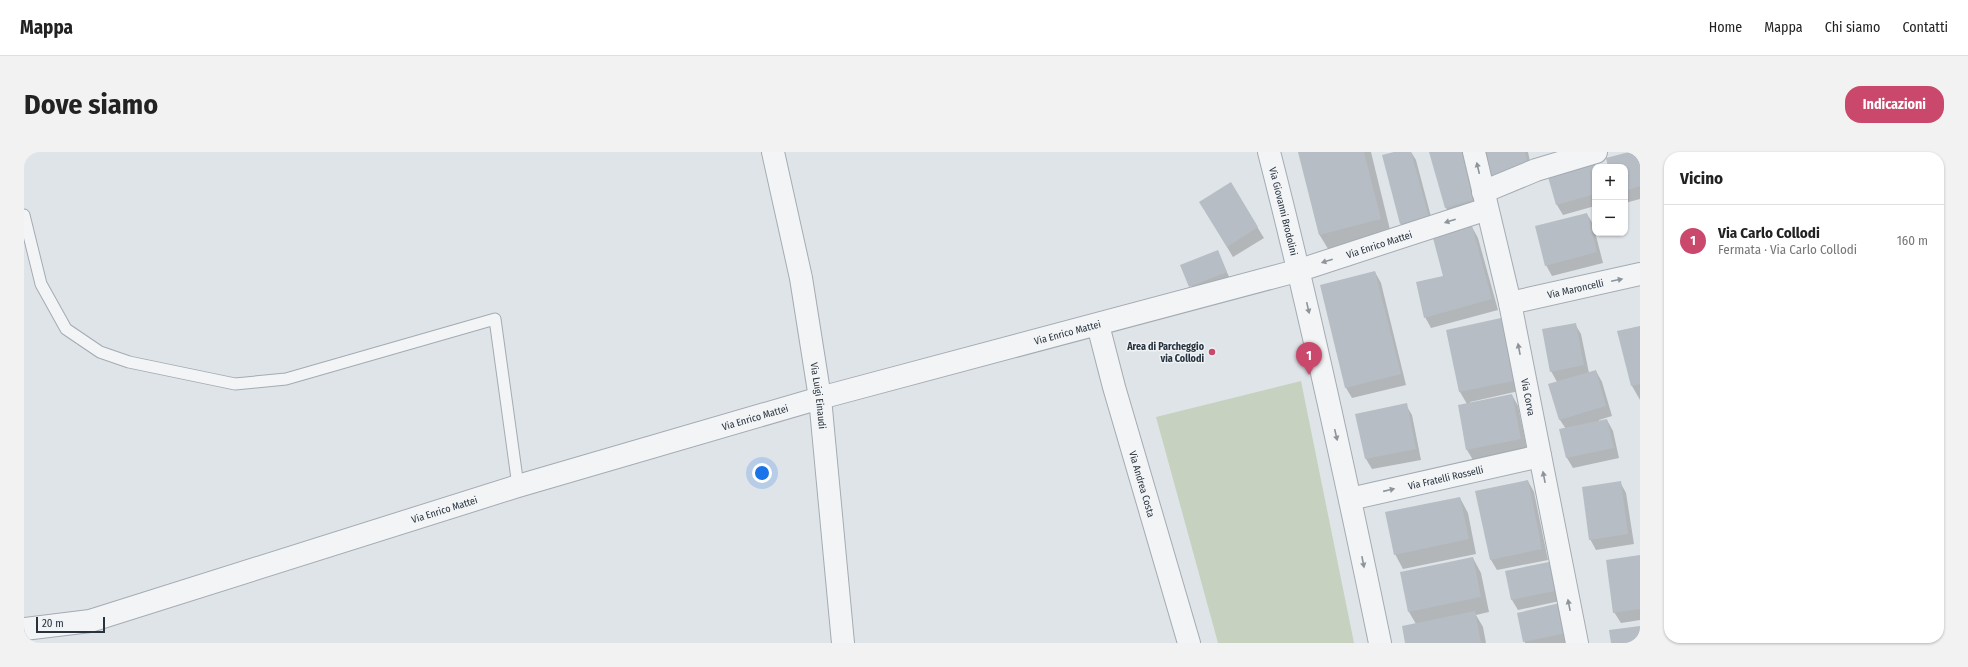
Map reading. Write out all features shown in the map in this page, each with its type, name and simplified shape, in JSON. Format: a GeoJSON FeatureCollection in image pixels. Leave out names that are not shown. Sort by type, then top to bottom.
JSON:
{"type":"FeatureCollection","features":[{"type":"Feature","properties":{"kind":"street","name":"Via Luigi Einaudi"},"geometry":{"type":"LineString","coordinates":[[774,152],[801,278],[820,398],[843,643]]}},
{"type":"Feature","properties":{"kind":"street","name":"Via Giovanni Brodolini"},"geometry":{"type":"LineString","coordinates":[[1269,152],[1300,270],[1380,643]]}},
{"type":"Feature","properties":{"kind":"street","name":"Via Corva"},"geometry":{"type":"LineString","coordinates":[[1474,152],[1510,303],[1576,643]]}},
{"type":"Feature","properties":{"kind":"street","name":"Via Enrico Mattei"},"geometry":{"type":"LineString","coordinates":[[24,630],[90,621],[518,486],[820,398],[1300,270],[1485,200],[1536,170],[1596,152]]}},
{"type":"Feature","properties":{"kind":"street","name":"Via Maroncelli"},"geometry":{"type":"LineString","coordinates":[[1510,303],[1640,274]]}},
{"type":"Feature","properties":{"kind":"street","name":"Via Andrea Costa"},"geometry":{"type":"LineString","coordinates":[[1098,325],[1117,396],[1189,643]]}},
{"type":"Feature","properties":{"kind":"street","name":"Via Fratelli Rosselli"},"geometry":{"type":"LineString","coordinates":[[1350,499],[1540,456]]}},
{"type":"Feature","properties":{"kind":"lane"},"geometry":{"type":"LineString","coordinates":[[24,214],[41,284],[66,329],[100,352],[128,362],[235,384],[286,380],[495,319],[518,486]]}},
{"type":"Feature","properties":{"kind":"green space"},"geometry":{"type":"Polygon","coordinates":[[[1301,381],[1354,643],[1218,643],[1156,417],[1301,381]]]}},
{"type":"Feature","properties":{"kind":"building"},"geometry":{"type":"Polygon","coordinates":[[[1298,152],[1364,152],[1381,219],[1319,235],[1298,152]]]}},
{"type":"Feature","properties":{"kind":"building"},"geometry":{"type":"Polygon","coordinates":[[[1394,152],[1411,152],[1429,217],[1400,224],[1382,155],[1394,152]]]}},
{"type":"Feature","properties":{"kind":"building"},"geometry":{"type":"Polygon","coordinates":[[[1429,152],[1462,152],[1473,200],[1445,208],[1429,152]]]}},
{"type":"Feature","properties":{"kind":"building"},"geometry":{"type":"Polygon","coordinates":[[[1484,152],[1525,152],[1529,169],[1490,178],[1484,152]]]}},
{"type":"Feature","properties":{"kind":"building"},"geometry":{"type":"Polygon","coordinates":[[[1629,152],[1640,152],[1640,186],[1628,190],[1628,164],[1607,164],[1606,158],[1629,152]]]}},
{"type":"Feature","properties":{"kind":"building"},"geometry":{"type":"Polygon","coordinates":[[[1592,158],[1594,164],[1592,164],[1592,195],[1556,205],[1546,170],[1592,158]]]}},
{"type":"Feature","properties":{"kind":"building"},"geometry":{"type":"Polygon","coordinates":[[[1231,182],[1258,227],[1227,247],[1199,202],[1231,182]]]}},
{"type":"Feature","properties":{"kind":"building"},"geometry":{"type":"Polygon","coordinates":[[[1587,213],[1597,252],[1545,266],[1535,226],[1587,213]]]}},
{"type":"Feature","properties":{"kind":"building"},"geometry":{"type":"Polygon","coordinates":[[[1472,226],[1492,299],[1424,318],[1416,282],[1443,276],[1433,238],[1472,226]]]}},
{"type":"Feature","properties":{"kind":"building"},"geometry":{"type":"Polygon","coordinates":[[[1218,250],[1227,272],[1189,287],[1180,265],[1218,250]]]}},
{"type":"Feature","properties":{"kind":"building"},"geometry":{"type":"Polygon","coordinates":[[[1375,271],[1401,374],[1345,388],[1320,285],[1375,271]]]}},
{"type":"Feature","properties":{"kind":"building"},"geometry":{"type":"Polygon","coordinates":[[[1501,318],[1514,381],[1459,392],[1446,330],[1501,318]]]}},
{"type":"Feature","properties":{"kind":"building"},"geometry":{"type":"Polygon","coordinates":[[[1576,323],[1584,365],[1550,372],[1542,329],[1576,323]]]}},
{"type":"Feature","properties":{"kind":"building"},"geometry":{"type":"Polygon","coordinates":[[[1640,326],[1640,384],[1631,386],[1617,331],[1640,326]]]}},
{"type":"Feature","properties":{"kind":"building"},"geometry":{"type":"Polygon","coordinates":[[[1596,370],[1606,406],[1559,420],[1548,384],[1596,370]]]}},
{"type":"Feature","properties":{"kind":"building"},"geometry":{"type":"Polygon","coordinates":[[[1512,394],[1521,439],[1466,450],[1458,405],[1512,394]]]}},
{"type":"Feature","properties":{"kind":"building"},"geometry":{"type":"Polygon","coordinates":[[[1407,403],[1416,449],[1365,459],[1355,414],[1407,403]]]}},
{"type":"Feature","properties":{"kind":"building"},"geometry":{"type":"Polygon","coordinates":[[[1607,419],[1614,448],[1566,458],[1559,429],[1607,419]]]}},
{"type":"Feature","properties":{"kind":"building"},"geometry":{"type":"Polygon","coordinates":[[[1528,480],[1542,549],[1490,560],[1475,491],[1528,480]]]}},
{"type":"Feature","properties":{"kind":"building"},"geometry":{"type":"Polygon","coordinates":[[[1621,481],[1628,534],[1589,540],[1582,487],[1621,481]]]}},
{"type":"Feature","properties":{"kind":"building"},"geometry":{"type":"Polygon","coordinates":[[[1460,497],[1469,539],[1394,555],[1385,512],[1460,497]]]}},
{"type":"Feature","properties":{"kind":"building"},"geometry":{"type":"Polygon","coordinates":[[[1640,555],[1640,609],[1613,613],[1606,560],[1640,555]]]}},
{"type":"Feature","properties":{"kind":"building"},"geometry":{"type":"Polygon","coordinates":[[[1473,557],[1481,597],[1408,612],[1400,572],[1473,557]]]}},
{"type":"Feature","properties":{"kind":"building"},"geometry":{"type":"Polygon","coordinates":[[[1549,562],[1555,591],[1511,600],[1505,571],[1549,562]]]}},
{"type":"Feature","properties":{"kind":"building"},"geometry":{"type":"Polygon","coordinates":[[[1560,603],[1567,633],[1523,642],[1517,613],[1560,603]]]}},
{"type":"Feature","properties":{"kind":"building"},"geometry":{"type":"Polygon","coordinates":[[[1475,611],[1481,643],[1405,643],[1402,626],[1475,611]]]}},
{"type":"Feature","properties":{"kind":"building"},"geometry":{"type":"Polygon","coordinates":[[[1640,626],[1640,643],[1611,643],[1609,630],[1640,626]]]}},
{"type":"Feature","properties":{"kind":"place","name":"Area di Parcheggio via Collodi"},"geometry":{"type":"Point","coordinates":[1212,352]}},
{"type":"Feature","properties":{"kind":"place","name":"Via Carlo Collodi"},"geometry":{"type":"Point","coordinates":[1309,375]}}]}
